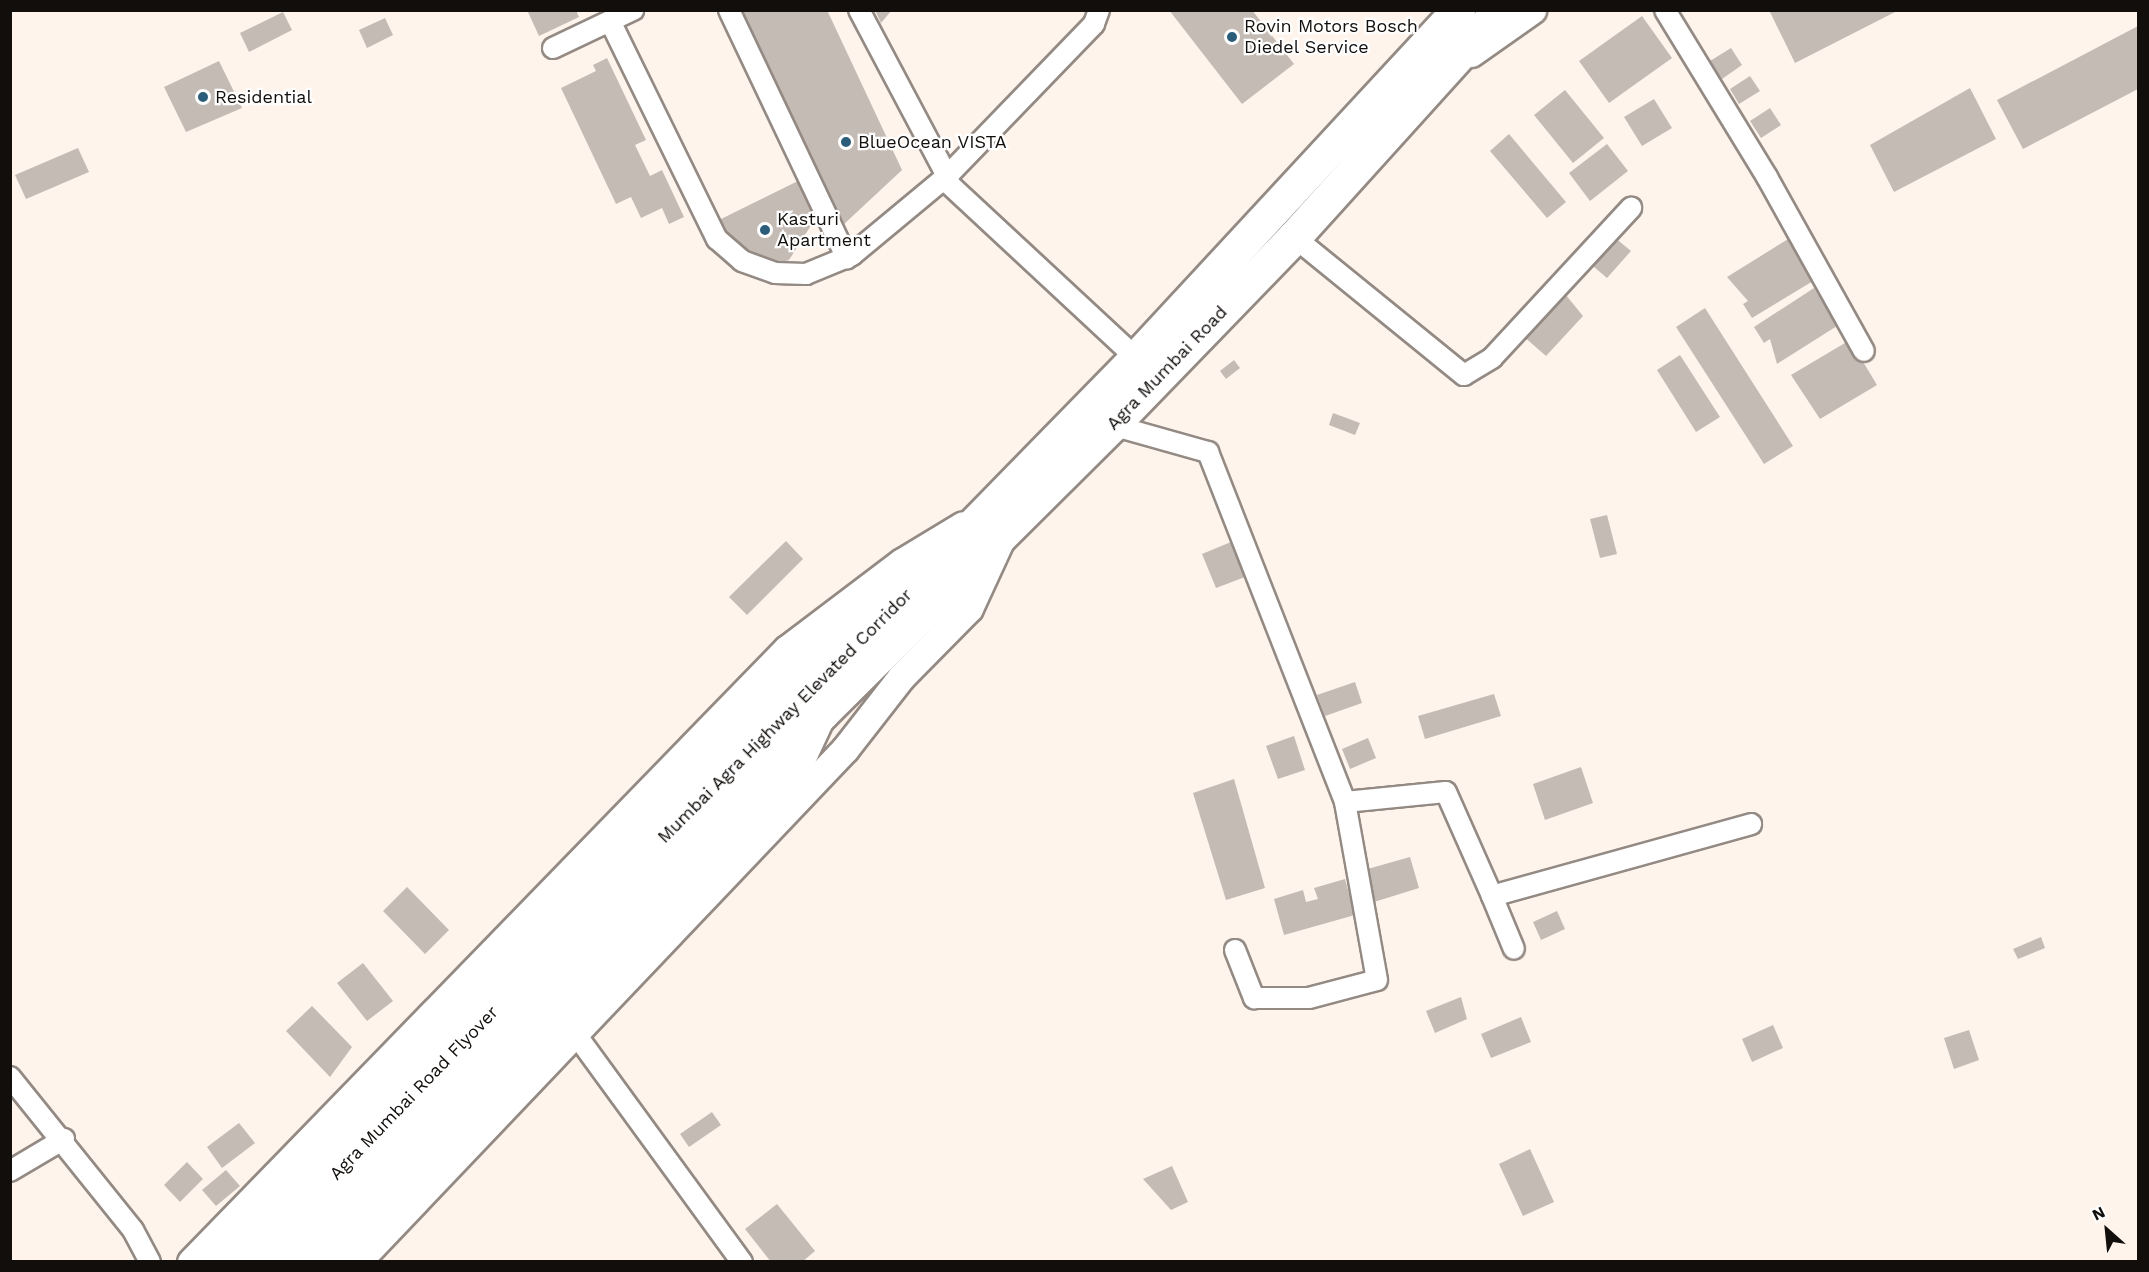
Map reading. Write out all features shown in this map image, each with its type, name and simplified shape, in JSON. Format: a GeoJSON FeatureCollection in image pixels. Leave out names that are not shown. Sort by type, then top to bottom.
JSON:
{"type":"FeatureCollection","features":[{"type":"Feature","properties":{"kind":"highway","name":"Agra Mumbai Road"},"geometry":{"type":"LineString","coordinates":[[997,522],[1112,425],[1294,237],[1426,66],[1458,10]]}},
{"type":"Feature","properties":{"kind":"highway","name":"Agra Mumbai Road"},"geometry":{"type":"LineString","coordinates":[[822,713],[997,522],[1136,358],[1426,66],[1499,10]]}},
{"type":"Feature","properties":{"kind":"highway","name":"Mumbai Agra Highway Elevated Corridor"},"geometry":{"type":"LineString","coordinates":[[586,936],[940,561],[997,522]]}},
{"type":"Feature","properties":{"kind":"highway","name":"Mumbai Agra Highway Elevated Corridor"},"geometry":{"type":"LineString","coordinates":[[586,936],[822,713]]}},
{"type":"Feature","properties":{"kind":"highway","name":"Agra Mumbai Road Flyover"},"geometry":{"type":"LineString","coordinates":[[252,1262],[586,936]]}},
{"type":"Feature","properties":{"kind":"highway","name":"Agra Mumbai Road Flyover"},"geometry":{"type":"LineString","coordinates":[[290,1262],[586,936]]}},
{"type":"Feature","properties":{"kind":"main road"},"geometry":{"type":"LineString","coordinates":[[223,1262],[792,676],[893,586],[940,561]]}},
{"type":"Feature","properties":{"kind":"main road"},"geometry":{"type":"LineString","coordinates":[[325,1262],[799,762],[822,713]]}},
{"type":"Feature","properties":{"kind":"street"},"geometry":{"type":"LineString","coordinates":[[553,48],[633,10]]}},
{"type":"Feature","properties":{"kind":"street"},"geometry":{"type":"LineString","coordinates":[[729,10],[847,258]]}},
{"type":"Feature","properties":{"kind":"street"},"geometry":{"type":"LineString","coordinates":[[859,10],[950,185],[1136,358]]}},
{"type":"Feature","properties":{"kind":"street"},"geometry":{"type":"LineString","coordinates":[[610,21],[717,239],[742,261],[775,273],[806,274],[847,258],[947,176],[1094,24],[1099,10]]}},
{"type":"Feature","properties":{"kind":"street"},"geometry":{"type":"LineString","coordinates":[[1426,66],[1440,10]]}},
{"type":"Feature","properties":{"kind":"street"},"geometry":{"type":"LineString","coordinates":[[1426,66],[1532,10]]}},
{"type":"Feature","properties":{"kind":"street"},"geometry":{"type":"LineString","coordinates":[[1665,10],[1767,177],[1864,351]]}},
{"type":"Feature","properties":{"kind":"street"},"geometry":{"type":"LineString","coordinates":[[1294,237],[1464,375],[1492,358],[1631,208]]}},
{"type":"Feature","properties":{"kind":"street"},"geometry":{"type":"LineString","coordinates":[[1112,425],[1208,452],[1345,802],[1377,980],[1309,998],[1254,998],[1235,950]]}},
{"type":"Feature","properties":{"kind":"street"},"geometry":{"type":"LineString","coordinates":[[357,1262],[577,1036],[969,608],[997,522]]}},
{"type":"Feature","properties":{"kind":"street"},"geometry":{"type":"LineString","coordinates":[[191,1262],[787,649],[902,562],[997,522]]}},
{"type":"Feature","properties":{"kind":"street"},"geometry":{"type":"LineString","coordinates":[[1345,802],[1446,792],[1514,949]]}},
{"type":"Feature","properties":{"kind":"street"},"geometry":{"type":"LineString","coordinates":[[1492,896],[1750,824]]}},
{"type":"Feature","properties":{"kind":"street"},"geometry":{"type":"LineString","coordinates":[[577,1036],[742,1262]]}},
{"type":"Feature","properties":{"kind":"street"},"geometry":{"type":"LineString","coordinates":[[10,1077],[64,1139],[133,1230],[150,1262]]}},
{"type":"Feature","properties":{"kind":"street"},"geometry":{"type":"LineString","coordinates":[[10,1171],[64,1139]]}},
{"type":"Feature","properties":{"kind":"building"},"geometry":{"type":"Polygon","coordinates":[[[527,10],[576,10],[579,17],[539,36],[527,10]]]}},
{"type":"Feature","properties":{"kind":"building","name":"BlueOcean VISTA"},"geometry":{"type":"Polygon","coordinates":[[[740,10],[827,10],[902,170],[842,226],[740,10]]]}},
{"type":"Feature","properties":{"kind":"building"},"geometry":{"type":"Polygon","coordinates":[[[875,10],[892,10],[881,23],[875,10]]]}},
{"type":"Feature","properties":{"kind":"building","name":"Rovin Motors Bosch Diedel Service"},"geometry":{"type":"Polygon","coordinates":[[[1169,10],[1252,10],[1294,64],[1242,104],[1169,10]]]}},
{"type":"Feature","properties":{"kind":"building"},"geometry":{"type":"Polygon","coordinates":[[[1769,10],[1899,10],[1795,63],[1769,10]]]}},
{"type":"Feature","properties":{"kind":"building"},"geometry":{"type":"Polygon","coordinates":[[[283,12],[292,30],[249,52],[240,33],[283,12]]]}},
{"type":"Feature","properties":{"kind":"building"},"geometry":{"type":"Polygon","coordinates":[[[1642,16],[1672,58],[1609,103],[1579,61],[1642,16]]]}},
{"type":"Feature","properties":{"kind":"building"},"geometry":{"type":"Polygon","coordinates":[[[385,18],[393,35],[367,48],[359,30],[385,18]]]}},
{"type":"Feature","properties":{"kind":"building"},"geometry":{"type":"Polygon","coordinates":[[[2138,26],[2138,89],[2023,149],[1997,100],[2138,26]]]}},
{"type":"Feature","properties":{"kind":"building"},"geometry":{"type":"Polygon","coordinates":[[[1731,48],[1742,65],[1722,79],[1710,61],[1731,48]]]}},
{"type":"Feature","properties":{"kind":"building"},"geometry":{"type":"Polygon","coordinates":[[[607,58],[646,140],[635,145],[650,176],[662,170],[684,217],[669,224],[662,208],[641,218],[631,197],[616,204],[561,88],[596,71],[593,65],[607,58]]]}},
{"type":"Feature","properties":{"kind":"building","name":"Residential"},"geometry":{"type":"Polygon","coordinates":[[[219,61],[242,108],[186,132],[164,87],[219,61]]]}},
{"type":"Feature","properties":{"kind":"building"},"geometry":{"type":"Polygon","coordinates":[[[1750,76],[1760,91],[1739,104],[1730,89],[1750,76]]]}},
{"type":"Feature","properties":{"kind":"building"},"geometry":{"type":"Polygon","coordinates":[[[1970,88],[1996,139],[1894,192],[1870,145],[1970,88]]]}},
{"type":"Feature","properties":{"kind":"building"},"geometry":{"type":"Polygon","coordinates":[[[1565,90],[1604,138],[1573,163],[1534,115],[1565,90]]]}},
{"type":"Feature","properties":{"kind":"building"},"geometry":{"type":"Polygon","coordinates":[[[1654,99],[1672,128],[1642,146],[1624,117],[1654,99]]]}},
{"type":"Feature","properties":{"kind":"building"},"geometry":{"type":"Polygon","coordinates":[[[1770,108],[1781,125],[1761,138],[1750,121],[1770,108]]]}},
{"type":"Feature","properties":{"kind":"building"},"geometry":{"type":"Polygon","coordinates":[[[1509,134],[1566,202],[1547,218],[1490,151],[1509,134]]]}},
{"type":"Feature","properties":{"kind":"building"},"geometry":{"type":"Polygon","coordinates":[[[1607,144],[1628,171],[1590,201],[1569,173],[1607,144]]]}},
{"type":"Feature","properties":{"kind":"building"},"geometry":{"type":"Polygon","coordinates":[[[78,148],[89,172],[26,199],[15,175],[78,148]]]}},
{"type":"Feature","properties":{"kind":"building","name":"Kasturi Apartment"},"geometry":{"type":"Polygon","coordinates":[[[798,181],[817,216],[789,260],[776,264],[727,239],[717,221],[798,181]]]}},
{"type":"Feature","properties":{"kind":"building"},"geometry":{"type":"Polygon","coordinates":[[[1793,236],[1818,278],[1752,318],[1743,304],[1748,301],[1727,277],[1793,236]]]}},
{"type":"Feature","properties":{"kind":"building"},"geometry":{"type":"Polygon","coordinates":[[[1614,237],[1631,251],[1607,278],[1587,261],[1614,237]]]}},
{"type":"Feature","properties":{"kind":"building"},"geometry":{"type":"Polygon","coordinates":[[[1814,288],[1837,326],[1777,364],[1770,339],[1764,343],[1754,327],[1814,288]]]}},
{"type":"Feature","properties":{"kind":"building"},"geometry":{"type":"Polygon","coordinates":[[[1561,289],[1583,316],[1546,356],[1521,334],[1561,289]]]}},
{"type":"Feature","properties":{"kind":"building"},"geometry":{"type":"Polygon","coordinates":[[[1705,308],[1793,446],[1764,464],[1676,327],[1705,308]]]}},
{"type":"Feature","properties":{"kind":"building"},"geometry":{"type":"Polygon","coordinates":[[[1850,340],[1877,385],[1820,419],[1791,375],[1850,340]]]}},
{"type":"Feature","properties":{"kind":"building"},"geometry":{"type":"Polygon","coordinates":[[[1680,355],[1720,417],[1696,432],[1657,370],[1680,355]]]}},
{"type":"Feature","properties":{"kind":"building"},"geometry":{"type":"Polygon","coordinates":[[[1234,360],[1240,368],[1226,379],[1220,371],[1234,360]]]}},
{"type":"Feature","properties":{"kind":"building"},"geometry":{"type":"Polygon","coordinates":[[[1333,413],[1360,423],[1355,435],[1329,425],[1333,413]]]}},
{"type":"Feature","properties":{"kind":"building"},"geometry":{"type":"Polygon","coordinates":[[[1607,515],[1617,554],[1600,558],[1590,519],[1607,515]]]}},
{"type":"Feature","properties":{"kind":"building"},"geometry":{"type":"Polygon","coordinates":[[[786,541],[803,559],[747,615],[729,597],[786,541]]]}},
{"type":"Feature","properties":{"kind":"building"},"geometry":{"type":"Polygon","coordinates":[[[1231,542],[1245,577],[1216,588],[1202,554],[1231,542]]]}},
{"type":"Feature","properties":{"kind":"building"},"geometry":{"type":"Polygon","coordinates":[[[1355,682],[1362,703],[1325,716],[1317,695],[1355,682]]]}},
{"type":"Feature","properties":{"kind":"building"},"geometry":{"type":"Polygon","coordinates":[[[1494,694],[1501,716],[1425,739],[1418,716],[1494,694]]]}},
{"type":"Feature","properties":{"kind":"building"},"geometry":{"type":"Polygon","coordinates":[[[1294,736],[1305,770],[1278,779],[1266,746],[1294,736]]]}},
{"type":"Feature","properties":{"kind":"building"},"geometry":{"type":"Polygon","coordinates":[[[1368,738],[1376,758],[1350,769],[1342,749],[1368,738]]]}},
{"type":"Feature","properties":{"kind":"building"},"geometry":{"type":"Polygon","coordinates":[[[1581,767],[1593,803],[1545,820],[1533,784],[1581,767]]]}},
{"type":"Feature","properties":{"kind":"building"},"geometry":{"type":"Polygon","coordinates":[[[1234,779],[1265,888],[1226,900],[1193,793],[1234,779]]]}},
{"type":"Feature","properties":{"kind":"building"},"geometry":{"type":"Polygon","coordinates":[[[1410,857],[1419,888],[1374,902],[1364,870],[1410,857]]]}},
{"type":"Feature","properties":{"kind":"building"},"geometry":{"type":"Polygon","coordinates":[[[1345,879],[1355,915],[1284,935],[1274,899],[1303,890],[1306,902],[1318,899],[1314,888],[1345,879]]]}},
{"type":"Feature","properties":{"kind":"building"},"geometry":{"type":"Polygon","coordinates":[[[407,887],[449,930],[425,954],[383,911],[407,887]]]}},
{"type":"Feature","properties":{"kind":"building"},"geometry":{"type":"Polygon","coordinates":[[[1557,911],[1565,929],[1541,940],[1533,922],[1557,911]]]}},
{"type":"Feature","properties":{"kind":"building"},"geometry":{"type":"Polygon","coordinates":[[[2041,937],[2045,948],[2018,959],[2013,949],[2041,937]]]}},
{"type":"Feature","properties":{"kind":"building"},"geometry":{"type":"Polygon","coordinates":[[[363,963],[393,1001],[367,1021],[337,983],[363,963]]]}},
{"type":"Feature","properties":{"kind":"building"},"geometry":{"type":"Polygon","coordinates":[[[1461,997],[1467,1019],[1435,1033],[1426,1011],[1461,997]]]}},
{"type":"Feature","properties":{"kind":"building"},"geometry":{"type":"Polygon","coordinates":[[[312,1006],[352,1047],[330,1077],[286,1031],[312,1006]]]}},
{"type":"Feature","properties":{"kind":"building"},"geometry":{"type":"Polygon","coordinates":[[[1521,1017],[1531,1042],[1491,1058],[1481,1034],[1521,1017]]]}},
{"type":"Feature","properties":{"kind":"building"},"geometry":{"type":"Polygon","coordinates":[[[1773,1025],[1783,1048],[1752,1062],[1742,1039],[1773,1025]]]}},
{"type":"Feature","properties":{"kind":"building"},"geometry":{"type":"Polygon","coordinates":[[[1969,1030],[1979,1060],[1954,1069],[1944,1038],[1969,1030]]]}},
{"type":"Feature","properties":{"kind":"building"},"geometry":{"type":"Polygon","coordinates":[[[712,1112],[721,1125],[689,1147],[680,1134],[712,1112]]]}},
{"type":"Feature","properties":{"kind":"building"},"geometry":{"type":"Polygon","coordinates":[[[239,1123],[255,1143],[222,1168],[207,1147],[239,1123]]]}},
{"type":"Feature","properties":{"kind":"building"},"geometry":{"type":"Polygon","coordinates":[[[1530,1149],[1554,1202],[1523,1216],[1499,1164],[1530,1149]]]}},
{"type":"Feature","properties":{"kind":"building"},"geometry":{"type":"Polygon","coordinates":[[[187,1162],[203,1179],[180,1202],[164,1185],[187,1162]]]}},
{"type":"Feature","properties":{"kind":"building"},"geometry":{"type":"Polygon","coordinates":[[[1172,1166],[1188,1202],[1171,1210],[1143,1179],[1172,1166]]]}},
{"type":"Feature","properties":{"kind":"building"},"geometry":{"type":"Polygon","coordinates":[[[226,1170],[240,1186],[216,1206],[202,1190],[226,1170]]]}},
{"type":"Feature","properties":{"kind":"building"},"geometry":{"type":"Polygon","coordinates":[[[777,1204],[815,1251],[802,1262],[771,1262],[745,1229],[777,1204]]]}},
{"type":"Feature","properties":{"kind":"place","name":"Rovin Motors Bosch Diedel Service"},"geometry":{"type":"Point","coordinates":[1232,37]}},
{"type":"Feature","properties":{"kind":"place","name":"Residential"},"geometry":{"type":"Point","coordinates":[203,97]}},
{"type":"Feature","properties":{"kind":"place","name":"BlueOcean VISTA"},"geometry":{"type":"Point","coordinates":[846,142]}},
{"type":"Feature","properties":{"kind":"place","name":"Kasturi Apartment"},"geometry":{"type":"Point","coordinates":[765,230]}}]}
